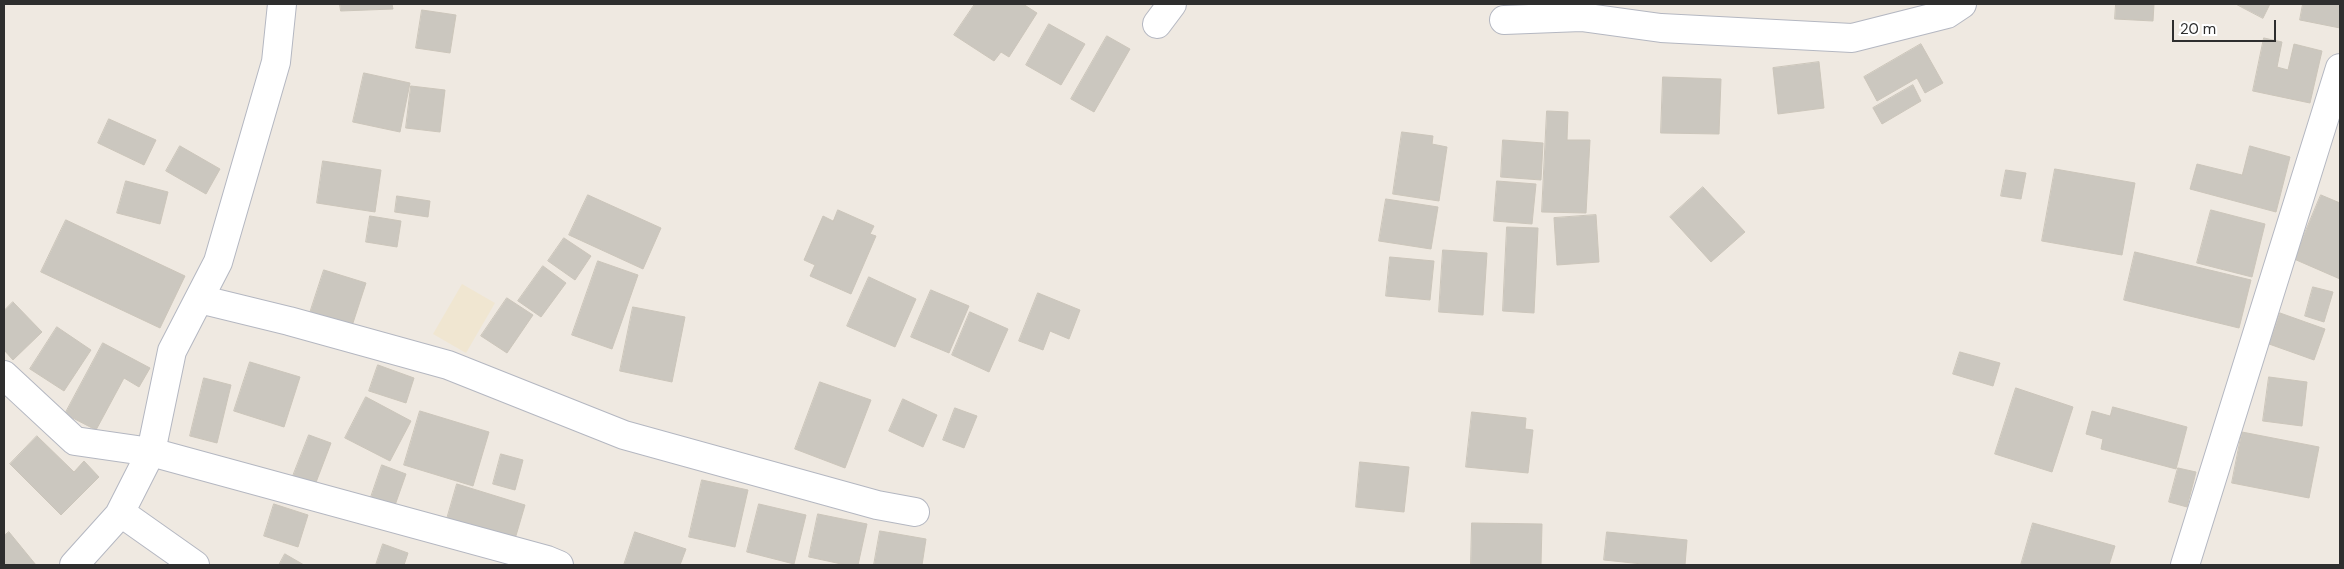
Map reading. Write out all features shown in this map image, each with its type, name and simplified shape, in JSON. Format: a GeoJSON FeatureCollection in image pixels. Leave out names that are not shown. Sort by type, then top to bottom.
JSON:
{"type":"FeatureCollection","features":[{"type":"Feature","properties":{"kind":"street"},"geometry":{"type":"LineString","coordinates":[[74,565],[119,515],[152,452],[172,351],[218,262],[276,62],[282,4]]}},
{"type":"Feature","properties":{"kind":"street"},"geometry":{"type":"LineString","coordinates":[[1504,20],[1581,16],[1661,28],[1852,38],[1947,14],[1962,4]]}},
{"type":"Feature","properties":{"kind":"street"},"geometry":{"type":"LineString","coordinates":[[2185,565],[2340,68]]}},
{"type":"Feature","properties":{"kind":"street"},"geometry":{"type":"LineString","coordinates":[[199,299],[289,321],[448,365],[624,435],[876,505],[916,512]]}},
{"type":"Feature","properties":{"kind":"street"},"geometry":{"type":"LineString","coordinates":[[4,375],[75,441],[152,452],[547,560],[559,565]]}},
{"type":"Feature","properties":{"kind":"street"},"geometry":{"type":"LineString","coordinates":[[119,515],[127,517],[195,565]]}},
{"type":"Feature","properties":{"kind":"shaded area"},"geometry":{"type":"Polygon","coordinates":[[[462,284],[495,303],[466,353],[433,334],[462,284]]]}},
{"type":"Feature","properties":{"kind":"building"},"geometry":{"type":"Polygon","coordinates":[[[340,4],[392,4],[393,9],[341,11],[340,4]]]}},
{"type":"Feature","properties":{"kind":"building"},"geometry":{"type":"Polygon","coordinates":[[[975,4],[1023,4],[1037,13],[1009,57],[1001,52],[994,61],[954,35],[975,4]]]}},
{"type":"Feature","properties":{"kind":"building"},"geometry":{"type":"Polygon","coordinates":[[[2116,4],[2154,4],[2153,21],[2115,19],[2116,4]]]}},
{"type":"Feature","properties":{"kind":"building"},"geometry":{"type":"Polygon","coordinates":[[[2236,4],[2270,4],[2263,18],[2236,4]]]}},
{"type":"Feature","properties":{"kind":"building"},"geometry":{"type":"Polygon","coordinates":[[[2303,4],[2340,4],[2340,28],[2300,20],[2303,4]]]}},
{"type":"Feature","properties":{"kind":"building"},"geometry":{"type":"Polygon","coordinates":[[[422,10],[456,15],[450,53],[416,48],[422,10]]]}},
{"type":"Feature","properties":{"kind":"building"},"geometry":{"type":"Polygon","coordinates":[[[1049,24],[1085,44],[1061,85],[1026,65],[1049,24]]]}},
{"type":"Feature","properties":{"kind":"building"},"geometry":{"type":"Polygon","coordinates":[[[1107,36],[1130,49],[1094,112],[1071,99],[1107,36]]]}},
{"type":"Feature","properties":{"kind":"building"},"geometry":{"type":"Polygon","coordinates":[[[2264,38],[2282,42],[2277,67],[2288,70],[2294,44],[2322,51],[2310,103],[2253,91],[2264,38]]]}},
{"type":"Feature","properties":{"kind":"building"},"geometry":{"type":"Polygon","coordinates":[[[1921,44],[1943,83],[1925,93],[1917,78],[1877,101],[1864,77],[1921,44]]]}},
{"type":"Feature","properties":{"kind":"building"},"geometry":{"type":"Polygon","coordinates":[[[1819,62],[1824,108],[1778,114],[1773,68],[1819,62]]]}},
{"type":"Feature","properties":{"kind":"building"},"geometry":{"type":"Polygon","coordinates":[[[364,73],[410,83],[400,132],[353,122],[364,73]]]}},
{"type":"Feature","properties":{"kind":"building"},"geometry":{"type":"Polygon","coordinates":[[[1663,77],[1721,79],[1719,134],[1661,133],[1663,77]]]}},
{"type":"Feature","properties":{"kind":"building"},"geometry":{"type":"Polygon","coordinates":[[[1913,85],[1921,101],[1882,124],[1873,108],[1913,85]]]}},
{"type":"Feature","properties":{"kind":"building"},"geometry":{"type":"Polygon","coordinates":[[[411,86],[445,90],[440,132],[406,128],[411,86]]]}},
{"type":"Feature","properties":{"kind":"building"},"geometry":{"type":"Polygon","coordinates":[[[1547,111],[1568,112],[1567,140],[1590,140],[1586,213],[1542,212],[1547,111]]]}},
{"type":"Feature","properties":{"kind":"building"},"geometry":{"type":"Polygon","coordinates":[[[109,119],[156,140],[144,165],[98,143],[109,119]]]}},
{"type":"Feature","properties":{"kind":"building"},"geometry":{"type":"Polygon","coordinates":[[[1402,132],[1433,136],[1432,144],[1447,147],[1439,201],[1393,194],[1402,132]]]}},
{"type":"Feature","properties":{"kind":"building"},"geometry":{"type":"Polygon","coordinates":[[[1503,140],[1543,143],[1541,180],[1501,177],[1503,140]]]}},
{"type":"Feature","properties":{"kind":"building"},"geometry":{"type":"Polygon","coordinates":[[[180,146],[220,169],[206,194],[166,171],[180,146]]]}},
{"type":"Feature","properties":{"kind":"building"},"geometry":{"type":"Polygon","coordinates":[[[2250,146],[2290,157],[2276,212],[2190,189],[2197,164],[2242,175],[2250,146]]]}},
{"type":"Feature","properties":{"kind":"building"},"geometry":{"type":"Polygon","coordinates":[[[323,161],[381,170],[375,212],[317,203],[323,161]]]}},
{"type":"Feature","properties":{"kind":"building"},"geometry":{"type":"Polygon","coordinates":[[[2055,169],[2135,183],[2122,255],[2042,241],[2055,169]]]}},
{"type":"Feature","properties":{"kind":"building"},"geometry":{"type":"Polygon","coordinates":[[[2006,170],[2026,173],[2021,199],[2001,196],[2006,170]]]}},
{"type":"Feature","properties":{"kind":"building"},"geometry":{"type":"Polygon","coordinates":[[[126,181],[168,192],[160,224],[117,213],[126,181]]]}},
{"type":"Feature","properties":{"kind":"building"},"geometry":{"type":"Polygon","coordinates":[[[1497,181],[1536,184],[1532,224],[1494,221],[1497,181]]]}},
{"type":"Feature","properties":{"kind":"building"},"geometry":{"type":"Polygon","coordinates":[[[1703,187],[1745,232],[1711,262],[1670,217],[1703,187]]]}},
{"type":"Feature","properties":{"kind":"building"},"geometry":{"type":"Polygon","coordinates":[[[588,195],[661,228],[643,269],[569,235],[588,195]]]}},
{"type":"Feature","properties":{"kind":"building"},"geometry":{"type":"Polygon","coordinates":[[[2321,195],[2340,203],[2340,279],[2294,259],[2321,195]]]}},
{"type":"Feature","properties":{"kind":"building"},"geometry":{"type":"Polygon","coordinates":[[[397,196],[430,201],[428,217],[395,212],[397,196]]]}},
{"type":"Feature","properties":{"kind":"building"},"geometry":{"type":"Polygon","coordinates":[[[1386,199],[1438,207],[1431,249],[1379,241],[1386,199]]]}},
{"type":"Feature","properties":{"kind":"building"},"geometry":{"type":"Polygon","coordinates":[[[838,210],[874,226],[870,234],[876,236],[851,294],[810,276],[815,265],[804,260],[823,216],[833,221],[838,210]]]}},
{"type":"Feature","properties":{"kind":"building"},"geometry":{"type":"Polygon","coordinates":[[[2211,210],[2265,224],[2252,277],[2197,263],[2211,210]]]}},
{"type":"Feature","properties":{"kind":"building"},"geometry":{"type":"Polygon","coordinates":[[[1596,215],[1599,262],[1557,265],[1554,218],[1596,215]]]}},
{"type":"Feature","properties":{"kind":"building"},"geometry":{"type":"Polygon","coordinates":[[[370,216],[401,221],[397,247],[366,242],[370,216]]]}},
{"type":"Feature","properties":{"kind":"building"},"geometry":{"type":"Polygon","coordinates":[[[66,220],[185,276],[160,328],[41,272],[66,220]]]}},
{"type":"Feature","properties":{"kind":"building"},"geometry":{"type":"Polygon","coordinates":[[[1507,227],[1538,228],[1534,313],[1503,311],[1507,227]]]}},
{"type":"Feature","properties":{"kind":"building"},"geometry":{"type":"Polygon","coordinates":[[[564,238],[591,256],[575,280],[548,261],[564,238]]]}},
{"type":"Feature","properties":{"kind":"building"},"geometry":{"type":"Polygon","coordinates":[[[1443,250],[1487,253],[1483,315],[1439,312],[1443,250]]]}},
{"type":"Feature","properties":{"kind":"building"},"geometry":{"type":"Polygon","coordinates":[[[2135,252],[2251,280],[2239,328],[2124,300],[2135,252]]]}},
{"type":"Feature","properties":{"kind":"building"},"geometry":{"type":"Polygon","coordinates":[[[1390,257],[1434,261],[1430,300],[1386,296],[1390,257]]]}},
{"type":"Feature","properties":{"kind":"building"},"geometry":{"type":"Polygon","coordinates":[[[598,261],[638,275],[612,349],[572,335],[598,261]]]}},
{"type":"Feature","properties":{"kind":"building"},"geometry":{"type":"Polygon","coordinates":[[[543,266],[566,283],[541,317],[518,301],[543,266]]]}},
{"type":"Feature","properties":{"kind":"building"},"geometry":{"type":"Polygon","coordinates":[[[324,270],[366,283],[352,326],[310,313],[324,270]]]}},
{"type":"Feature","properties":{"kind":"building"},"geometry":{"type":"Polygon","coordinates":[[[869,277],[916,299],[895,347],[847,326],[869,277]]]}},
{"type":"Feature","properties":{"kind":"building"},"geometry":{"type":"Polygon","coordinates":[[[2313,287],[2333,292],[2324,322],[2305,316],[2313,287]]]}},
{"type":"Feature","properties":{"kind":"building"},"geometry":{"type":"Polygon","coordinates":[[[931,290],[969,306],[949,353],[911,337],[931,290]]]}},
{"type":"Feature","properties":{"kind":"building"},"geometry":{"type":"Polygon","coordinates":[[[1038,293],[1080,310],[1069,339],[1050,331],[1043,350],[1019,341],[1038,293]]]}},
{"type":"Feature","properties":{"kind":"building"},"geometry":{"type":"Polygon","coordinates":[[[507,298],[533,315],[507,353],[481,336],[507,298]]]}},
{"type":"Feature","properties":{"kind":"building"},"geometry":{"type":"Polygon","coordinates":[[[13,302],[42,332],[13,360],[4,350],[4,311],[13,302]]]}},
{"type":"Feature","properties":{"kind":"building"},"geometry":{"type":"Polygon","coordinates":[[[633,307],[685,317],[672,382],[620,371],[633,307]]]}},
{"type":"Feature","properties":{"kind":"building"},"geometry":{"type":"Polygon","coordinates":[[[970,312],[1008,329],[989,372],[952,355],[970,312]]]}},
{"type":"Feature","properties":{"kind":"building"},"geometry":{"type":"Polygon","coordinates":[[[2280,313],[2325,329],[2314,360],[2269,344],[2280,313]]]}},
{"type":"Feature","properties":{"kind":"building"},"geometry":{"type":"Polygon","coordinates":[[[57,327],[91,350],[64,391],[30,369],[57,327]]]}},
{"type":"Feature","properties":{"kind":"building"},"geometry":{"type":"Polygon","coordinates":[[[103,343],[150,368],[139,387],[124,378],[96,430],[65,414],[103,343]]]}},
{"type":"Feature","properties":{"kind":"building"},"geometry":{"type":"Polygon","coordinates":[[[1960,352],[2000,363],[1993,386],[1953,374],[1960,352]]]}},
{"type":"Feature","properties":{"kind":"building"},"geometry":{"type":"Polygon","coordinates":[[[250,362],[300,377],[284,427],[234,411],[250,362]]]}},
{"type":"Feature","properties":{"kind":"building"},"geometry":{"type":"Polygon","coordinates":[[[378,365],[414,378],[406,403],[369,391],[378,365]]]}},
{"type":"Feature","properties":{"kind":"building"},"geometry":{"type":"Polygon","coordinates":[[[2269,377],[2307,382],[2302,426],[2263,421],[2269,377]]]}},
{"type":"Feature","properties":{"kind":"building"},"geometry":{"type":"Polygon","coordinates":[[[204,378],[231,385],[217,443],[190,436],[204,378]]]}},
{"type":"Feature","properties":{"kind":"building"},"geometry":{"type":"Polygon","coordinates":[[[820,382],[871,400],[845,468],[795,449],[820,382]]]}},
{"type":"Feature","properties":{"kind":"building"},"geometry":{"type":"Polygon","coordinates":[[[2016,388],[2073,407],[2052,472],[1995,454],[2016,388]]]}},
{"type":"Feature","properties":{"kind":"building"},"geometry":{"type":"Polygon","coordinates":[[[366,397],[411,421],[390,461],[345,438],[366,397]]]}},
{"type":"Feature","properties":{"kind":"building"},"geometry":{"type":"Polygon","coordinates":[[[903,399],[937,415],[923,447],[889,431],[903,399]]]}},
{"type":"Feature","properties":{"kind":"building"},"geometry":{"type":"Polygon","coordinates":[[[2113,407],[2187,427],[2176,469],[2101,449],[2103,439],[2086,434],[2092,411],[2110,416],[2113,407]]]}},
{"type":"Feature","properties":{"kind":"building"},"geometry":{"type":"Polygon","coordinates":[[[955,408],[977,416],[964,448],[943,440],[955,408]]]}},
{"type":"Feature","properties":{"kind":"building"},"geometry":{"type":"Polygon","coordinates":[[[420,411],[489,432],[473,486],[404,465],[420,411]]]}},
{"type":"Feature","properties":{"kind":"building"},"geometry":{"type":"Polygon","coordinates":[[[1472,412],[1526,418],[1525,429],[1533,430],[1528,473],[1466,467],[1472,412]]]}},
{"type":"Feature","properties":{"kind":"building"},"geometry":{"type":"Polygon","coordinates":[[[2242,432],[2319,447],[2309,498],[2232,483],[2242,432]]]}},
{"type":"Feature","properties":{"kind":"building"},"geometry":{"type":"Polygon","coordinates":[[[309,435],[331,443],[315,485],[293,476],[309,435]]]}},
{"type":"Feature","properties":{"kind":"building"},"geometry":{"type":"Polygon","coordinates":[[[37,436],[74,472],[84,461],[99,477],[61,515],[10,464],[37,436]]]}},
{"type":"Feature","properties":{"kind":"building"},"geometry":{"type":"Polygon","coordinates":[[[501,454],[523,460],[515,490],[493,484],[501,454]]]}},
{"type":"Feature","properties":{"kind":"building"},"geometry":{"type":"Polygon","coordinates":[[[1360,462],[1409,467],[1404,512],[1356,507],[1360,462]]]}},
{"type":"Feature","properties":{"kind":"building"},"geometry":{"type":"Polygon","coordinates":[[[382,465],[406,474],[393,511],[369,503],[382,465]]]}},
{"type":"Feature","properties":{"kind":"building"},"geometry":{"type":"Polygon","coordinates":[[[2178,468],[2196,472],[2187,507],[2169,502],[2178,468]]]}},
{"type":"Feature","properties":{"kind":"building"},"geometry":{"type":"Polygon","coordinates":[[[702,480],[748,490],[735,547],[689,537],[702,480]]]}},
{"type":"Feature","properties":{"kind":"building"},"geometry":{"type":"Polygon","coordinates":[[[457,484],[525,505],[515,539],[447,519],[457,484]]]}},
{"type":"Feature","properties":{"kind":"building"},"geometry":{"type":"Polygon","coordinates":[[[274,504],[308,515],[298,547],[264,536],[274,504]]]}},
{"type":"Feature","properties":{"kind":"building"},"geometry":{"type":"Polygon","coordinates":[[[759,504],[806,515],[794,564],[747,552],[759,504]]]}},
{"type":"Feature","properties":{"kind":"building"},"geometry":{"type":"Polygon","coordinates":[[[818,514],[867,524],[858,565],[846,565],[809,557],[818,514]]]}},
{"type":"Feature","properties":{"kind":"building"},"geometry":{"type":"Polygon","coordinates":[[[1472,523],[1542,524],[1541,565],[1471,565],[1472,523]]]}},
{"type":"Feature","properties":{"kind":"building"},"geometry":{"type":"Polygon","coordinates":[[[2033,523],[2115,546],[2109,565],[2021,565],[2033,523]]]}},
{"type":"Feature","properties":{"kind":"building"},"geometry":{"type":"Polygon","coordinates":[[[880,531],[926,539],[922,565],[874,565],[880,531]]]}},
{"type":"Feature","properties":{"kind":"building"},"geometry":{"type":"Polygon","coordinates":[[[9,532],[36,565],[4,565],[4,536],[9,532]]]}},
{"type":"Feature","properties":{"kind":"building"},"geometry":{"type":"Polygon","coordinates":[[[635,532],[686,549],[680,565],[624,565],[635,532]]]}},
{"type":"Feature","properties":{"kind":"building"},"geometry":{"type":"Polygon","coordinates":[[[1607,532],[1687,540],[1685,565],[1652,565],[1604,560],[1607,532]]]}},
{"type":"Feature","properties":{"kind":"building"},"geometry":{"type":"Polygon","coordinates":[[[383,544],[408,553],[404,565],[376,565],[383,544]]]}},
{"type":"Feature","properties":{"kind":"building"},"geometry":{"type":"Polygon","coordinates":[[[285,554],[304,565],[279,565],[285,554]]]}}]}
